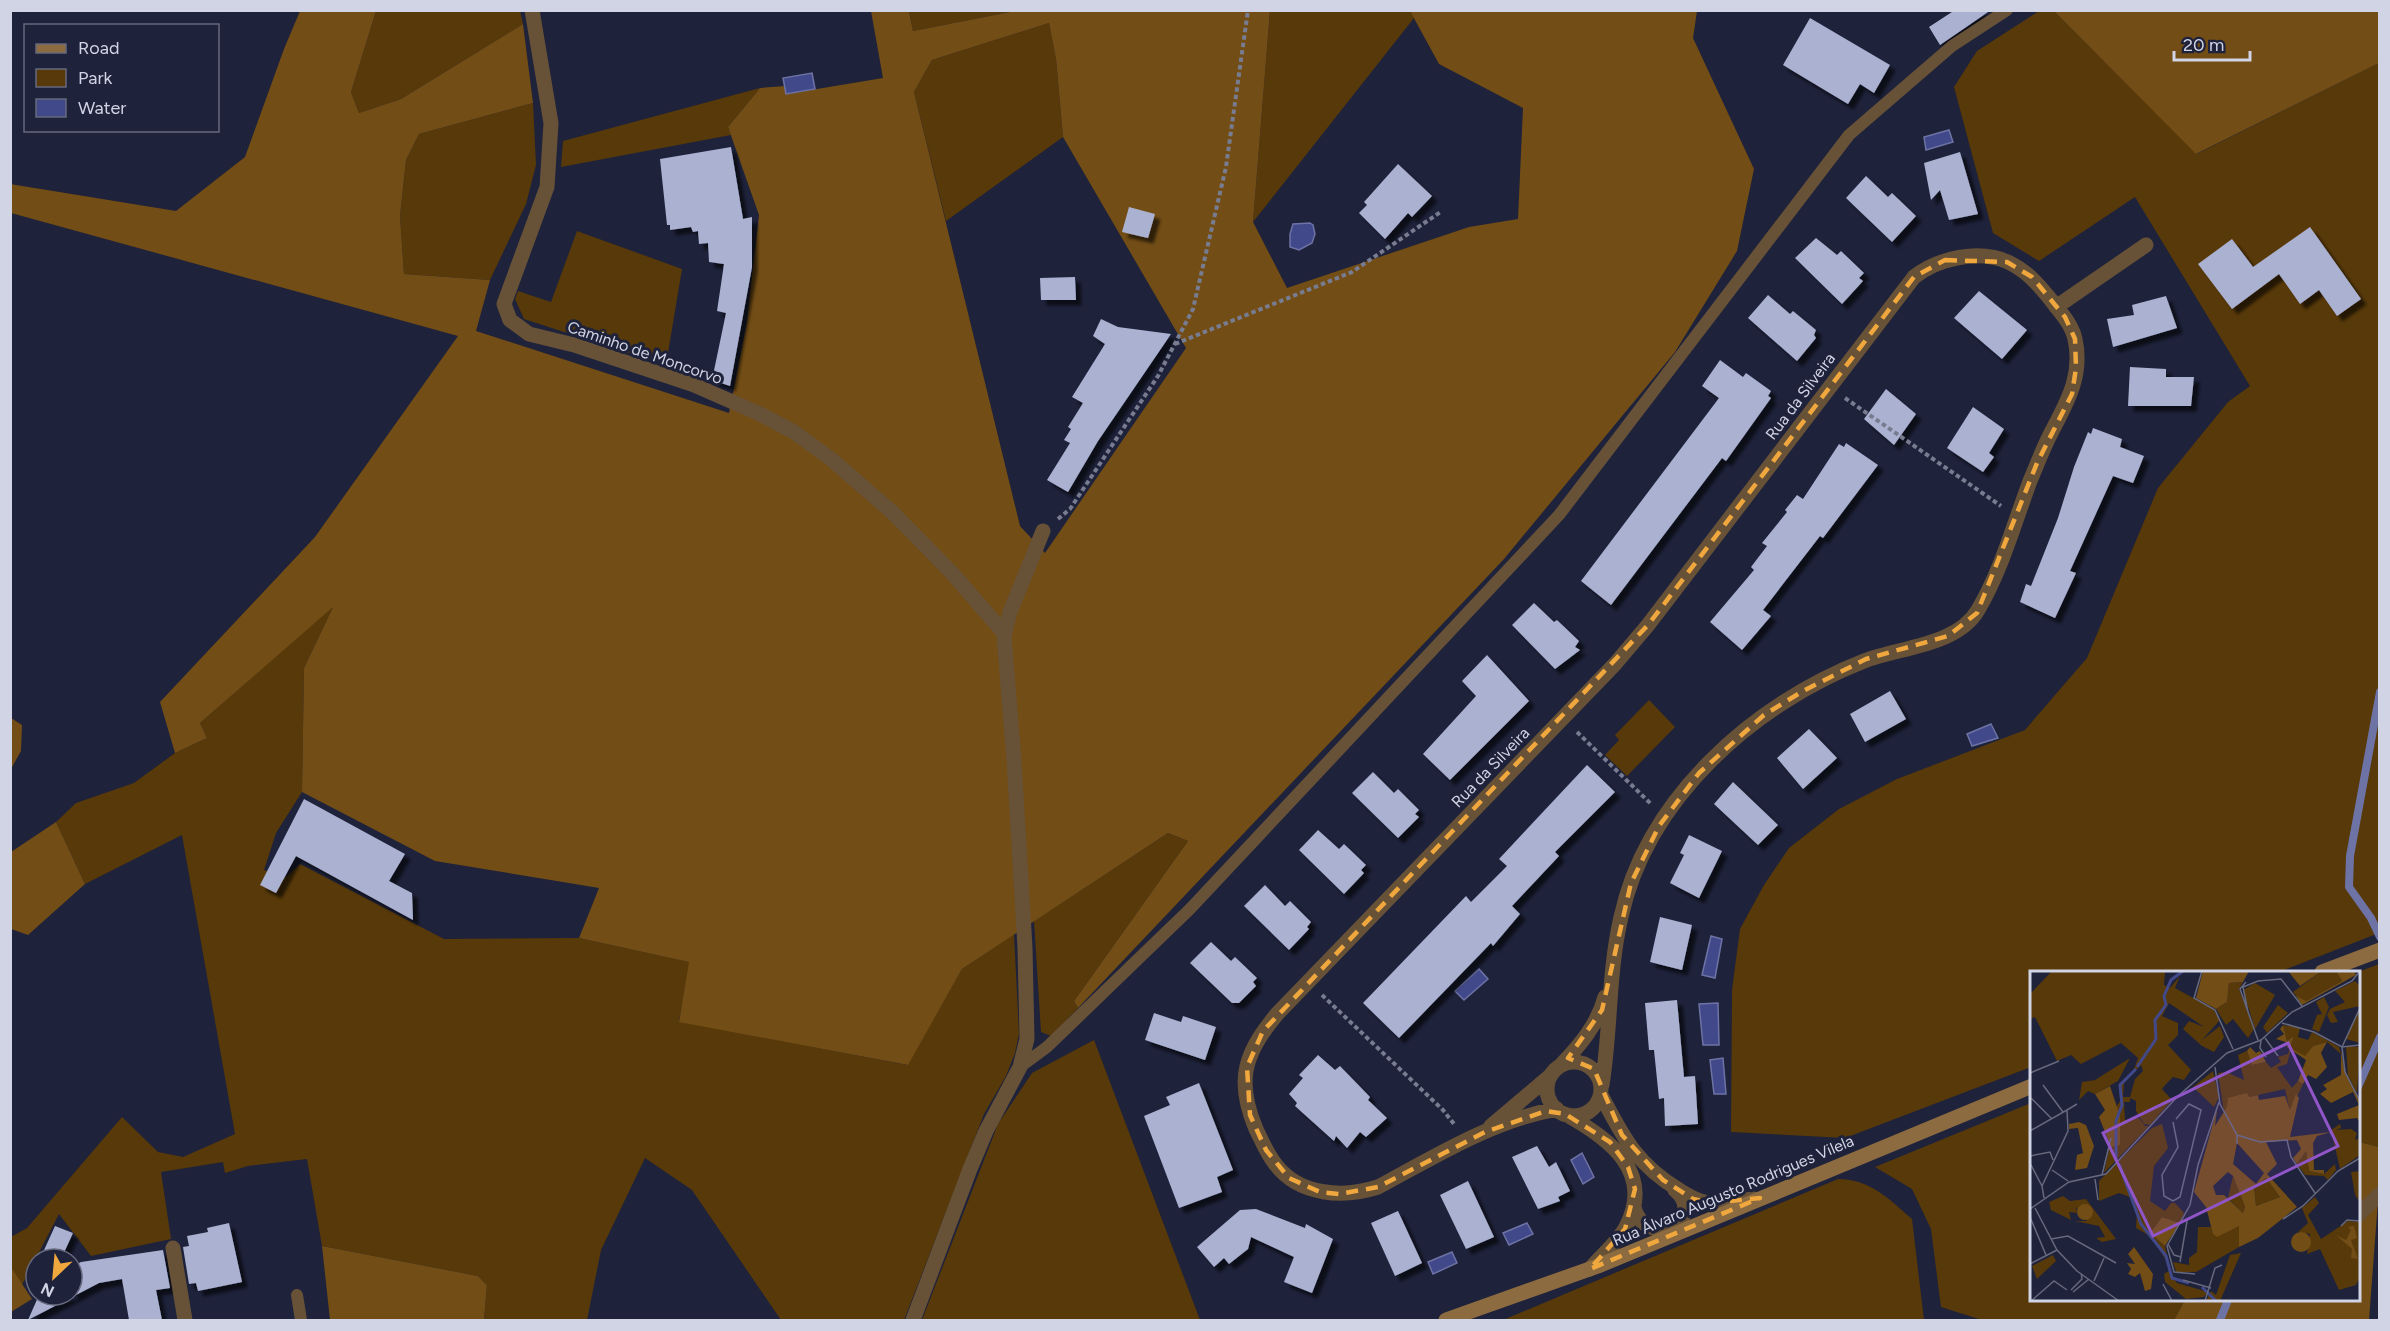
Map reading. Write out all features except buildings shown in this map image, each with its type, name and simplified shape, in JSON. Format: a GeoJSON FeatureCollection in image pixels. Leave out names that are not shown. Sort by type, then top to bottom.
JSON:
{"type":"FeatureCollection","features":[{"type":"Feature","properties":{"kind":"main road"},"geometry":{"type":"LineString","coordinates":[[2325,971],[2379,950]]}},
{"type":"Feature","properties":{"kind":"main road","name":"Rua Álvaro Augusto Rodrigues Vilela"},"geometry":{"type":"LineString","coordinates":[[1446,1320],[1590,1269],[2030,1086]]}},
{"type":"Feature","properties":{"kind":"street","name":"Caminho de Moncorvo"},"geometry":{"type":"LineString","coordinates":[[532,10],[551,123],[547,187],[504,304],[510,320],[529,334],[574,345],[694,385],[760,414],[794,432],[831,459],[892,512],[951,573],[1004,633]]}},
{"type":"Feature","properties":{"kind":"street"},"geometry":{"type":"LineString","coordinates":[[2056,306],[2146,245]]}},
{"type":"Feature","properties":{"kind":"street","name":"Rua da Silveira"},"geometry":{"type":"LineString","coordinates":[[1485,1132],[1562,1064],[1582,1043],[1602,1010],[1612,971],[1621,915],[1631,883],[1664,818],[1699,773],[1724,748],[1774,709],[1837,672],[1866,659],[1948,636],[1969,622],[1977,613],[1989,589],[2037,464],[2072,394],[2076,368],[2075,339],[2065,317],[2032,277],[2007,262],[1992,258],[1945,260],[1927,266],[1914,277],[1648,625],[1615,664],[1263,1031],[1247,1067],[1246,1087],[1250,1115],[1266,1150],[1289,1178],[1320,1192],[1339,1194],[1362,1192],[1378,1187],[1468,1140],[1522,1118],[1561,1112],[1583,1115],[1598,1103],[1601,1090],[1608,1049],[1612,971]]}},
{"type":"Feature","properties":{"kind":"street"},"geometry":{"type":"LineString","coordinates":[[913,1320],[974,1159],[1020,1067],[1027,1039],[1025,948],[1004,633],[1010,612],[1043,531]]}},
{"type":"Feature","properties":{"kind":"street"},"geometry":{"type":"LineString","coordinates":[[1550,1076],[1547,1093],[1550,1102],[1561,1112],[1594,1130],[1610,1142],[1628,1167],[1635,1189],[1634,1207],[1637,1218],[1644,1224],[1674,1233],[1684,1219],[1686,1207],[1682,1196],[1636,1156],[1622,1135],[1601,1090],[1599,1077],[1587,1064],[1570,1062],[1562,1064]]}},
{"type":"Feature","properties":{"kind":"street"},"geometry":{"type":"LineString","coordinates":[[1663,1180],[1693,1198],[1712,1203],[1760,1198]]}},
{"type":"Feature","properties":{"kind":"street"},"geometry":{"type":"LineString","coordinates":[[2360,1213],[2379,1194]]}},
{"type":"Feature","properties":{"kind":"street"},"geometry":{"type":"LineString","coordinates":[[1590,1269],[1625,1229],[1634,1207]]}},
{"type":"Feature","properties":{"kind":"street"},"geometry":{"type":"LineString","coordinates":[[173,1248],[185,1320]]}},
{"type":"Feature","properties":{"kind":"lane"},"geometry":{"type":"LineString","coordinates":[[1020,1067],[1047,1047],[1190,909],[1559,515],[1849,135],[1952,45],[2007,10]]}},
{"type":"Feature","properties":{"kind":"lane"},"geometry":{"type":"LineString","coordinates":[[297,1295],[301,1320]]}},
{"type":"Feature","properties":{"kind":"path"},"geometry":{"type":"LineString","coordinates":[[1043,531],[1070,508],[1158,376],[1193,309],[1226,167],[1248,10]]}},
{"type":"Feature","properties":{"kind":"path"},"geometry":{"type":"LineString","coordinates":[[1174,345],[1352,272],[1442,211]]}},
{"type":"Feature","properties":{"kind":"path"},"geometry":{"type":"LineString","coordinates":[[1829,387],[2017,517]]}},
{"type":"Feature","properties":{"kind":"path"},"geometry":{"type":"LineString","coordinates":[[1562,718],[1664,818]]}},
{"type":"Feature","properties":{"kind":"path"},"geometry":{"type":"LineString","coordinates":[[1308,982],[1443,1110],[1468,1140]]}},
{"type":"Feature","properties":{"kind":"highlighted area"},"geometry":{"type":"Polygon","coordinates":[[[1945,260],[2007,262],[2032,277],[2065,317],[2075,339],[2076,368],[2072,394],[2037,463],[1977,613],[1948,636],[1866,659],[1803,691],[1764,715],[1699,773],[1659,826],[1631,883],[1602,1010],[1568,1058],[1594,1069],[1622,1135],[1663,1180],[1693,1199],[1712,1203],[1760,1198],[1590,1269],[1625,1229],[1635,1189],[1628,1167],[1610,1142],[1565,1114],[1546,1111],[1485,1132],[1378,1187],[1339,1194],[1320,1192],[1289,1178],[1266,1150],[1250,1115],[1247,1067],[1263,1031],[1277,1014],[1648,625],[1914,277],[1945,260]]]}},
{"type":"Feature","properties":{"kind":"green space"},"geometry":{"type":"Polygon","coordinates":[[[909,10],[1015,11],[913,31],[909,10]]]}},
{"type":"Feature","properties":{"kind":"green space"},"geometry":{"type":"Polygon","coordinates":[[[376,11],[520,11],[523,24],[401,99],[359,113],[351,92],[376,11]]]}},
{"type":"Feature","properties":{"kind":"green space"},"geometry":{"type":"Polygon","coordinates":[[[1270,11],[1410,11],[1414,18],[1253,222],[1270,11]]]}},
{"type":"Feature","properties":{"kind":"green space"},"geometry":{"type":"Polygon","coordinates":[[[2039,11],[2054,11],[2197,154],[2379,63],[2379,933],[2282,971],[2030,971],[2030,1067],[1845,1138],[1731,1132],[1732,990],[1740,929],[1764,885],[1789,848],[1839,809],[1897,779],[2025,730],[2087,658],[2158,488],[2228,402],[2250,386],[2135,197],[2039,261],[1993,233],[1954,87],[1977,51],[2039,11]]]}},
{"type":"Feature","properties":{"kind":"green space"},"geometry":{"type":"Polygon","coordinates":[[[1049,23],[1056,59],[1063,137],[946,221],[914,92],[932,60],[1049,23]]]}},
{"type":"Feature","properties":{"kind":"green space"},"geometry":{"type":"Polygon","coordinates":[[[760,88],[728,127],[731,135],[561,167],[563,141],[760,88]]]}},
{"type":"Feature","properties":{"kind":"green space"},"geometry":{"type":"Polygon","coordinates":[[[533,103],[536,165],[526,204],[490,280],[404,274],[400,216],[406,160],[419,134],[533,103]]]}},
{"type":"Feature","properties":{"kind":"green space"},"geometry":{"type":"Polygon","coordinates":[[[577,231],[682,269],[666,365],[524,319],[515,299],[518,291],[551,302],[577,231]]]}},
{"type":"Feature","properties":{"kind":"green space"},"geometry":{"type":"Polygon","coordinates":[[[334,605],[304,668],[302,792],[276,833],[264,870],[286,877],[300,864],[444,939],[579,938],[690,962],[679,1021],[907,1065],[962,969],[1014,934],[1019,1034],[1015,1053],[1006,1076],[984,1114],[904,1320],[781,1320],[692,1190],[645,1158],[601,1250],[587,1320],[484,1320],[487,1285],[478,1276],[322,1246],[307,1159],[248,1166],[225,1173],[223,1162],[161,1172],[171,1239],[91,1256],[59,1214],[42,1247],[24,1247],[22,1285],[11,1267],[11,1237],[27,1228],[122,1117],[158,1152],[183,1157],[235,1134],[182,835],[85,884],[56,822],[76,803],[134,783],[175,753],[207,738],[200,723],[334,605]]]}},
{"type":"Feature","properties":{"kind":"green space"},"geometry":{"type":"Polygon","coordinates":[[[1649,700],[1675,727],[1627,776],[1605,755],[1619,740],[1615,735],[1649,700]]]}},
{"type":"Feature","properties":{"kind":"green space"},"geometry":{"type":"Polygon","coordinates":[[[1168,833],[1188,841],[1074,1001],[1078,1008],[1051,1036],[1041,1032],[1034,921],[1168,833]]]}},
{"type":"Feature","properties":{"kind":"green space"},"geometry":{"type":"Polygon","coordinates":[[[2379,964],[2379,1147],[2360,1142],[2360,971],[2379,964]]]}},
{"type":"Feature","properties":{"kind":"green space"},"geometry":{"type":"Polygon","coordinates":[[[1094,1040],[1200,1320],[922,1320],[998,1124],[1032,1073],[1094,1040]]]}},
{"type":"Feature","properties":{"kind":"green space"},"geometry":{"type":"Polygon","coordinates":[[[2030,1103],[2030,1301],[2184,1301],[2174,1320],[1982,1320],[1941,1307],[1931,1229],[1912,1189],[1875,1167],[2030,1103]]]}},
{"type":"Feature","properties":{"kind":"green space"},"geometry":{"type":"Polygon","coordinates":[[[1838,1179],[1860,1182],[1869,1186],[1912,1219],[1924,1320],[1503,1320],[1838,1179]]]}},
{"type":"Feature","properties":{"kind":"shaded area"},"geometry":{"type":"Polygon","coordinates":[[[300,11],[376,11],[351,92],[359,113],[401,99],[523,24],[533,103],[419,134],[406,160],[400,216],[404,274],[490,280],[476,331],[729,413],[747,322],[759,215],[728,127],[760,88],[785,86],[787,94],[883,78],[871,11],[909,11],[913,31],[1015,11],[1270,11],[1253,222],[1287,288],[1469,227],[1518,219],[1523,108],[1439,64],[1410,11],[1697,11],[1693,38],[1754,169],[1737,251],[1675,352],[1504,559],[1078,1008],[1074,1001],[1188,841],[1168,833],[962,969],[908,1065],[679,1022],[689,962],[579,938],[599,888],[435,861],[302,792],[304,668],[333,607],[200,723],[207,738],[175,753],[160,702],[315,537],[458,336],[11,213],[10,184],[176,211],[245,157],[300,11]],[[1049,23],[932,60],[914,92],[1020,526],[1045,553],[1186,348],[1063,137],[1056,59],[1049,23]]]}},
{"type":"Feature","properties":{"kind":"shaded area"},"geometry":{"type":"Polygon","coordinates":[[[2054,11],[2379,11],[2379,63],[2196,154],[2054,11]]]}},
{"type":"Feature","properties":{"kind":"shaded area"},"geometry":{"type":"Polygon","coordinates":[[[11,718],[22,725],[21,751],[11,769],[11,718]]]}},
{"type":"Feature","properties":{"kind":"shaded area"},"geometry":{"type":"Polygon","coordinates":[[[56,822],[85,884],[28,935],[11,929],[11,852],[56,822]]]}},
{"type":"Feature","properties":{"kind":"shaded area"},"geometry":{"type":"Polygon","coordinates":[[[2360,1142],[2379,1147],[2379,1188],[2369,1320],[2174,1320],[2184,1301],[2360,1301],[2360,1142]]]}},
{"type":"Feature","properties":{"kind":"shaded area"},"geometry":{"type":"Polygon","coordinates":[[[322,1246],[478,1276],[487,1285],[484,1320],[330,1320],[322,1246]]]}},
{"type":"Feature","properties":{"kind":"shaded area"},"geometry":{"type":"Polygon","coordinates":[[[11,1267],[24,1287],[24,1304],[10,1312],[11,1267]]]}},
{"type":"Feature","properties":{"kind":"water"},"geometry":{"type":"Polygon","coordinates":[[[812,73],[815,89],[786,94],[783,78],[812,73]]]}},
{"type":"Feature","properties":{"kind":"water"},"geometry":{"type":"Polygon","coordinates":[[[1949,130],[1953,142],[1926,150],[1924,137],[1949,130]]]}},
{"type":"Feature","properties":{"kind":"water"},"geometry":{"type":"Polygon","coordinates":[[[1310,223],[1313,225],[1315,234],[1312,243],[1299,250],[1290,247],[1293,224],[1310,223]]]}},
{"type":"Feature","properties":{"kind":"water"},"geometry":{"type":"Polygon","coordinates":[[[1991,724],[1998,738],[1972,746],[1967,734],[1991,724]]]}},
{"type":"Feature","properties":{"kind":"water"},"geometry":{"type":"Polygon","coordinates":[[[1711,936],[1722,939],[1715,978],[1702,975],[1711,936]]]}},
{"type":"Feature","properties":{"kind":"water"},"geometry":{"type":"Polygon","coordinates":[[[1479,969],[1488,979],[1464,1000],[1455,991],[1479,969]]]}},
{"type":"Feature","properties":{"kind":"water"},"geometry":{"type":"Polygon","coordinates":[[[1718,1003],[1719,1045],[1703,1045],[1699,1004],[1718,1003]]]}},
{"type":"Feature","properties":{"kind":"water"},"geometry":{"type":"Polygon","coordinates":[[[1723,1058],[1726,1094],[1714,1094],[1710,1060],[1723,1058]]]}},
{"type":"Feature","properties":{"kind":"water"},"geometry":{"type":"Polygon","coordinates":[[[1582,1153],[1594,1177],[1583,1184],[1571,1160],[1582,1153]]]}},
{"type":"Feature","properties":{"kind":"water"},"geometry":{"type":"Polygon","coordinates":[[[1527,1223],[1533,1234],[1509,1245],[1503,1233],[1527,1223]]]}},
{"type":"Feature","properties":{"kind":"water"},"geometry":{"type":"Polygon","coordinates":[[[1452,1252],[1457,1263],[1433,1274],[1428,1262],[1452,1252]]]}},
{"type":"Feature","properties":{"kind":"waterway"},"geometry":{"type":"LineString","coordinates":[[2380,692],[2350,856],[2349,887],[2371,918],[2380,937]]}},
{"type":"Feature","properties":{"kind":"waterway"},"geometry":{"type":"LineString","coordinates":[[2360,1082],[2380,1037]]}},
{"type":"Feature","properties":{"kind":"waterway"},"geometry":{"type":"LineString","coordinates":[[2220,1320],[2228,1301]]}}]}
